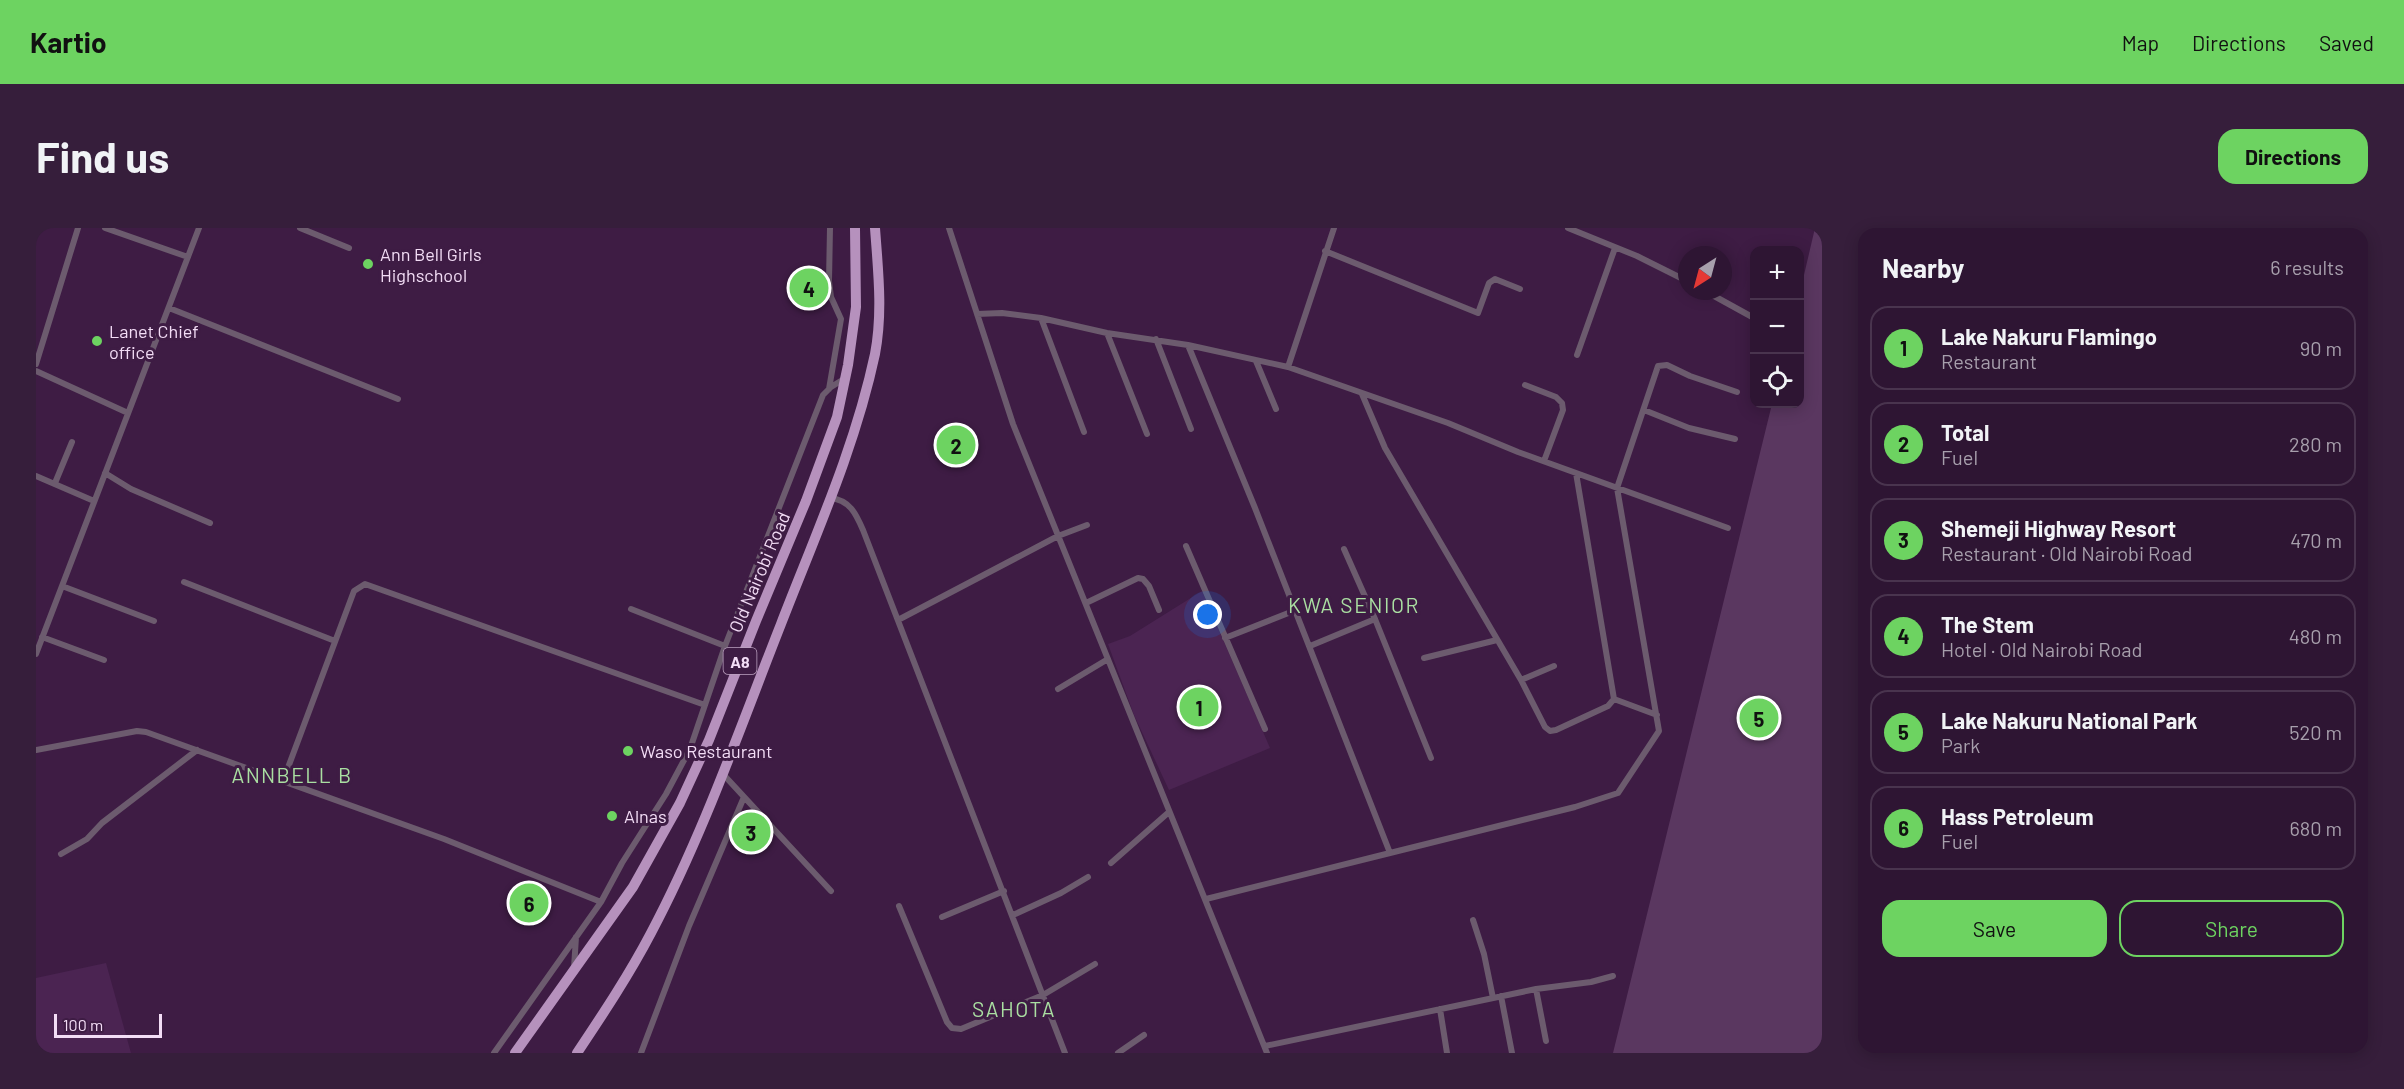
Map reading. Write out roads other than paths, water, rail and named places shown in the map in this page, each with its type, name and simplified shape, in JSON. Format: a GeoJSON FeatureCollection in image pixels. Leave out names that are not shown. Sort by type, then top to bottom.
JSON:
{"type":"FeatureCollection","features":[{"type":"Feature","properties":{"kind":"highway","name":"Old Nairobi Road"},"geometry":{"type":"LineString","coordinates":[[515,1053],[617,912],[648,863],[705,750],[824,455],[837,417],[846,378],[856,307],[857,229]]}},
{"type":"Feature","properties":{"kind":"highway","name":"Old Nairobi Road"},"geometry":{"type":"LineString","coordinates":[[577,1053],[627,977],[694,843],[846,460],[875,354],[879,326],[880,286],[874,230]]}},
{"type":"Feature","properties":{"kind":"street"},"geometry":{"type":"LineString","coordinates":[[36,364],[78,228]]}},
{"type":"Feature","properties":{"kind":"street"},"geometry":{"type":"LineString","coordinates":[[105,228],[188,257]]}},
{"type":"Feature","properties":{"kind":"street"},"geometry":{"type":"LineString","coordinates":[[36,654],[199,228]]}},
{"type":"Feature","properties":{"kind":"street"},"geometry":{"type":"LineString","coordinates":[[300,228],[349,248]]}},
{"type":"Feature","properties":{"kind":"street"},"geometry":{"type":"LineString","coordinates":[[829,389],[841,319],[831,297],[830,289],[830,228]]}},
{"type":"Feature","properties":{"kind":"street"},"geometry":{"type":"LineString","coordinates":[[949,228],[1013,424],[1266,1050],[1440,1009],[1613,976]]}},
{"type":"Feature","properties":{"kind":"street"},"geometry":{"type":"LineString","coordinates":[[1288,367],[1334,228]]}},
{"type":"Feature","properties":{"kind":"street"},"geometry":{"type":"LineString","coordinates":[[1568,228],[1637,256],[1678,276]]}},
{"type":"Feature","properties":{"kind":"street"},"geometry":{"type":"LineString","coordinates":[[1577,354],[1615,248]]}},
{"type":"Feature","properties":{"kind":"street"},"geometry":{"type":"LineString","coordinates":[[1325,251],[1478,313],[1489,282],[1495,279],[1520,289]]}},
{"type":"Feature","properties":{"kind":"street"},"geometry":{"type":"LineString","coordinates":[[1722,300],[1750,315]]}},
{"type":"Feature","properties":{"kind":"street"},"geometry":{"type":"LineString","coordinates":[[169,308],[398,399]]}},
{"type":"Feature","properties":{"kind":"street"},"geometry":{"type":"LineString","coordinates":[[977,314],[1002,313],[1041,318],[1107,333],[1188,345],[1288,367],[1448,423],[1544,461],[1728,528]]}},
{"type":"Feature","properties":{"kind":"street"},"geometry":{"type":"LineString","coordinates":[[1041,318],[1084,432]]}},
{"type":"Feature","properties":{"kind":"street"},"geometry":{"type":"LineString","coordinates":[[1107,333],[1147,434]]}},
{"type":"Feature","properties":{"kind":"street"},"geometry":{"type":"LineString","coordinates":[[1156,339],[1191,429]]}},
{"type":"Feature","properties":{"kind":"street"},"geometry":{"type":"LineString","coordinates":[[1188,345],[1296,610],[1390,853]]}},
{"type":"Feature","properties":{"kind":"street"},"geometry":{"type":"LineString","coordinates":[[1256,361],[1276,410]]}},
{"type":"Feature","properties":{"kind":"street"},"geometry":{"type":"LineString","coordinates":[[1206,899],[1575,807],[1618,793],[1659,731],[1617,488],[1658,366],[1667,365],[1690,376],[1737,392]]}},
{"type":"Feature","properties":{"kind":"street"},"geometry":{"type":"LineString","coordinates":[[36,372],[128,413]]}},
{"type":"Feature","properties":{"kind":"street"},"geometry":{"type":"LineString","coordinates":[[494,1053],[600,902],[690,749],[725,646],[823,396],[829,389],[846,378]]}},
{"type":"Feature","properties":{"kind":"street"},"geometry":{"type":"LineString","coordinates":[[1525,385],[1556,397],[1562,403],[1563,410],[1544,461]]}},
{"type":"Feature","properties":{"kind":"street"},"geometry":{"type":"LineString","coordinates":[[1362,394],[1385,448],[1521,680],[1545,727],[1550,731],[1556,730],[1608,706],[1614,699]]}},
{"type":"Feature","properties":{"kind":"street"},"geometry":{"type":"LineString","coordinates":[[1644,410],[1689,428],[1735,440]]}},
{"type":"Feature","properties":{"kind":"street"},"geometry":{"type":"LineString","coordinates":[[55,483],[72,442]]}},
{"type":"Feature","properties":{"kind":"street"},"geometry":{"type":"LineString","coordinates":[[105,472],[131,489],[210,523]]}},
{"type":"Feature","properties":{"kind":"street"},"geometry":{"type":"LineString","coordinates":[[1576,473],[1614,699]]}},
{"type":"Feature","properties":{"kind":"street"},"geometry":{"type":"LineString","coordinates":[[36,476],[94,501]]}},
{"type":"Feature","properties":{"kind":"street"},"geometry":{"type":"LineString","coordinates":[[830,498],[838,499],[854,510],[1004,891],[1065,1053]]}},
{"type":"Feature","properties":{"kind":"street"},"geometry":{"type":"LineString","coordinates":[[898,620],[1058,536],[1087,525]]}},
{"type":"Feature","properties":{"kind":"street"},"geometry":{"type":"LineString","coordinates":[[1186,546],[1264,729]]}},
{"type":"Feature","properties":{"kind":"street"},"geometry":{"type":"LineString","coordinates":[[1344,549],[1431,758]]}},
{"type":"Feature","properties":{"kind":"street"},"geometry":{"type":"LineString","coordinates":[[1086,603],[1140,578],[1145,579],[1149,585],[1159,610]]}},
{"type":"Feature","properties":{"kind":"street"},"geometry":{"type":"LineString","coordinates":[[184,582],[336,641]]}},
{"type":"Feature","properties":{"kind":"street"},"geometry":{"type":"LineString","coordinates":[[283,781],[354,591],[365,584],[705,705]]}},
{"type":"Feature","properties":{"kind":"street"},"geometry":{"type":"LineString","coordinates":[[62,586],[154,621]]}},
{"type":"Feature","properties":{"kind":"street"},"geometry":{"type":"LineString","coordinates":[[631,609],[725,646]]}},
{"type":"Feature","properties":{"kind":"street"},"geometry":{"type":"LineString","coordinates":[[1225,638],[1296,610]]}},
{"type":"Feature","properties":{"kind":"street"},"geometry":{"type":"LineString","coordinates":[[1310,646],[1375,619]]}},
{"type":"Feature","properties":{"kind":"street"},"geometry":{"type":"LineString","coordinates":[[42,637],[104,660]]}},
{"type":"Feature","properties":{"kind":"street"},"geometry":{"type":"LineString","coordinates":[[1424,658],[1497,640]]}},
{"type":"Feature","properties":{"kind":"street"},"geometry":{"type":"LineString","coordinates":[[1058,689],[1108,659]]}},
{"type":"Feature","properties":{"kind":"street"},"geometry":{"type":"LineString","coordinates":[[1521,680],[1554,666]]}},
{"type":"Feature","properties":{"kind":"street"},"geometry":{"type":"LineString","coordinates":[[1614,699],[1657,715]]}},
{"type":"Feature","properties":{"kind":"street"},"geometry":{"type":"LineString","coordinates":[[36,750],[137,731],[197,750],[454,843],[600,902]]}},
{"type":"Feature","properties":{"kind":"street"},"geometry":{"type":"LineString","coordinates":[[61,854],[87,839],[102,823],[197,750]]}},
{"type":"Feature","properties":{"kind":"street"},"geometry":{"type":"LineString","coordinates":[[722,772],[831,891]]}},
{"type":"Feature","properties":{"kind":"street"},"geometry":{"type":"LineString","coordinates":[[641,1053],[689,926],[744,797]]}},
{"type":"Feature","properties":{"kind":"street"},"geometry":{"type":"LineString","coordinates":[[1111,863],[1169,812]]}},
{"type":"Feature","properties":{"kind":"street"},"geometry":{"type":"LineString","coordinates":[[1013,915],[1061,893],[1088,877]]}},
{"type":"Feature","properties":{"kind":"street"},"geometry":{"type":"LineString","coordinates":[[942,917],[1004,891]]}},
{"type":"Feature","properties":{"kind":"street"},"geometry":{"type":"LineString","coordinates":[[899,906],[947,1022],[952,1028],[961,1029],[1043,995],[1095,964]]}},
{"type":"Feature","properties":{"kind":"street"},"geometry":{"type":"LineString","coordinates":[[1473,920],[1484,954],[1493,998]]}},
{"type":"Feature","properties":{"kind":"street"},"geometry":{"type":"LineString","coordinates":[[574,969],[576,936]]}},
{"type":"Feature","properties":{"kind":"street"},"geometry":{"type":"LineString","coordinates":[[1536,989],[1546,1041]]}},
{"type":"Feature","properties":{"kind":"street"},"geometry":{"type":"LineString","coordinates":[[1502,996],[1512,1053]]}},
{"type":"Feature","properties":{"kind":"street"},"geometry":{"type":"LineString","coordinates":[[1440,1009],[1448,1053]]}},
{"type":"Feature","properties":{"kind":"street"},"geometry":{"type":"LineString","coordinates":[[1118,1053],[1144,1035]]}},
{"type":"Feature","properties":{"kind":"place","name":"Ann Bell Girls Highschool"},"geometry":{"type":"Point","coordinates":[368,264]}},
{"type":"Feature","properties":{"kind":"place","name":"The Stem"},"geometry":{"type":"Point","coordinates":[809,288]}},
{"type":"Feature","properties":{"kind":"place","name":"Lanet Chief office"},"geometry":{"type":"Point","coordinates":[97,341]}},
{"type":"Feature","properties":{"kind":"place","name":"Total"},"geometry":{"type":"Point","coordinates":[956,445]}},
{"type":"Feature","properties":{"kind":"place","name":"Lake Nakuru Flamingo"},"geometry":{"type":"Point","coordinates":[1199,707]}},
{"type":"Feature","properties":{"kind":"place","name":"Lake Nakuru National Park"},"geometry":{"type":"Point","coordinates":[1759,718]}},
{"type":"Feature","properties":{"kind":"place","name":"Waso Restaurant"},"geometry":{"type":"Point","coordinates":[628,751]}},
{"type":"Feature","properties":{"kind":"place","name":"Alnas"},"geometry":{"type":"Point","coordinates":[612,816]}},
{"type":"Feature","properties":{"kind":"place","name":"Shemeji Highway Resort"},"geometry":{"type":"Point","coordinates":[751,832]}},
{"type":"Feature","properties":{"kind":"place","name":"Hass Petroleum"},"geometry":{"type":"Point","coordinates":[529,903]}},
{"type":"Feature","properties":{"kind":"district","name":"KWA SENIOR"},"geometry":{"type":"Point","coordinates":[1354,604]}},
{"type":"Feature","properties":{"kind":"district","name":"ANNBELL B"},"geometry":{"type":"Point","coordinates":[292,774]}},
{"type":"Feature","properties":{"kind":"district","name":"SAHOTA"},"geometry":{"type":"Point","coordinates":[1014,1008]}}]}
